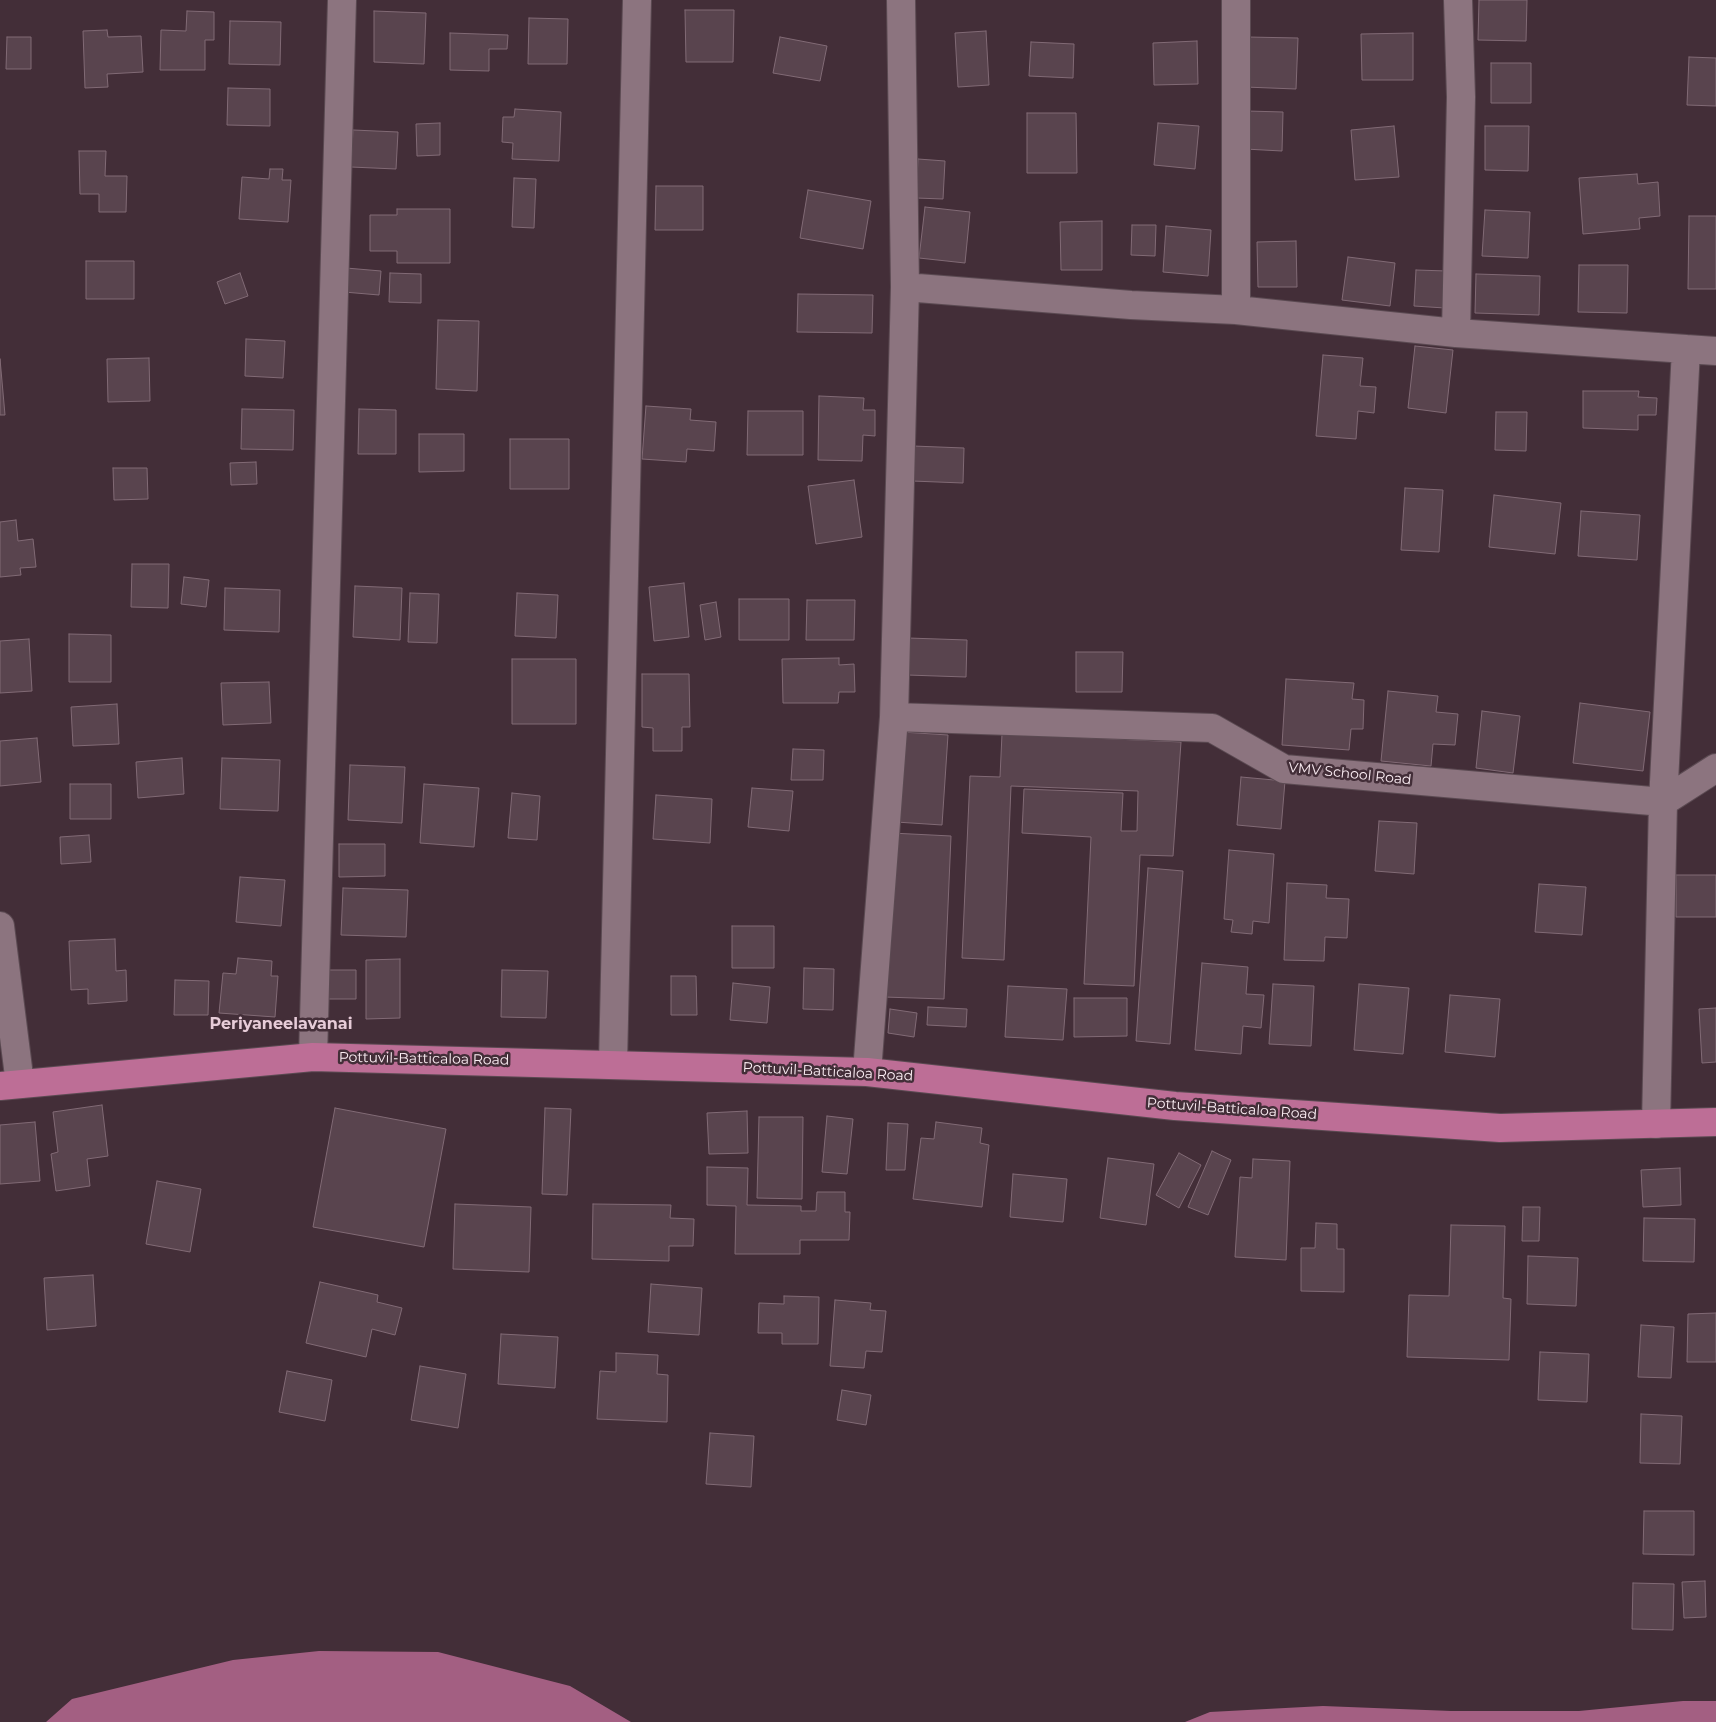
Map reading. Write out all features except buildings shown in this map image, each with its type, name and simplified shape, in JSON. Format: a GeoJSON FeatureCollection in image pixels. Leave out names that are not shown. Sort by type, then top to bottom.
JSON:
{"type":"FeatureCollection","features":[{"type":"Feature","properties":{"kind":"highway","name":"Pottuvil-Batticaloa Road"},"geometry":{"type":"LineString","coordinates":[[10,1085],[313,1057],[613,1063],[867,1072],[1175,1106],[1500,1128],[1716,1122]]}},
{"type":"Feature","properties":{"kind":"street"},"geometry":{"type":"LineString","coordinates":[[313,1057],[342,0]]}},
{"type":"Feature","properties":{"kind":"street"},"geometry":{"type":"LineString","coordinates":[[613,1063],[637,0]]}},
{"type":"Feature","properties":{"kind":"street"},"geometry":{"type":"LineString","coordinates":[[867,1072],[894,717],[904,288],[901,0]]}},
{"type":"Feature","properties":{"kind":"street"},"geometry":{"type":"LineString","coordinates":[[1236,0],[1236,310]]}},
{"type":"Feature","properties":{"kind":"street"},"geometry":{"type":"LineString","coordinates":[[1456,333],[1460,98],[1458,0]]}},
{"type":"Feature","properties":{"kind":"street"},"geometry":{"type":"LineString","coordinates":[[904,288],[1131,305],[1236,310],[1456,333],[1716,351]]}},
{"type":"Feature","properties":{"kind":"street"},"geometry":{"type":"LineString","coordinates":[[1656,1124],[1663,802],[1686,349]]}},
{"type":"Feature","properties":{"kind":"street","name":"VMV School Road"},"geometry":{"type":"LineString","coordinates":[[894,717],[1212,728],[1284,769],[1663,802]]}},
{"type":"Feature","properties":{"kind":"street"},"geometry":{"type":"LineString","coordinates":[[1663,802],[1716,768]]}},
{"type":"Feature","properties":{"kind":"street"},"geometry":{"type":"LineString","coordinates":[[0,926],[10,1085]]}},
{"type":"Feature","properties":{"kind":"shaded area"},"geometry":{"type":"Polygon","coordinates":[[[319,1651],[438,1652],[570,1686],[631,1722],[46,1722],[72,1699],[233,1660],[319,1651]]]}},
{"type":"Feature","properties":{"kind":"shaded area"},"geometry":{"type":"Polygon","coordinates":[[[1683,1701],[1716,1701],[1716,1722],[1185,1722],[1210,1712],[1323,1706],[1451,1711],[1579,1711],[1683,1701]]]}},
{"type":"Feature","properties":{"kind":"district","name":"Periyaneelavanai"},"geometry":{"type":"Point","coordinates":[281,1024]}}]}
